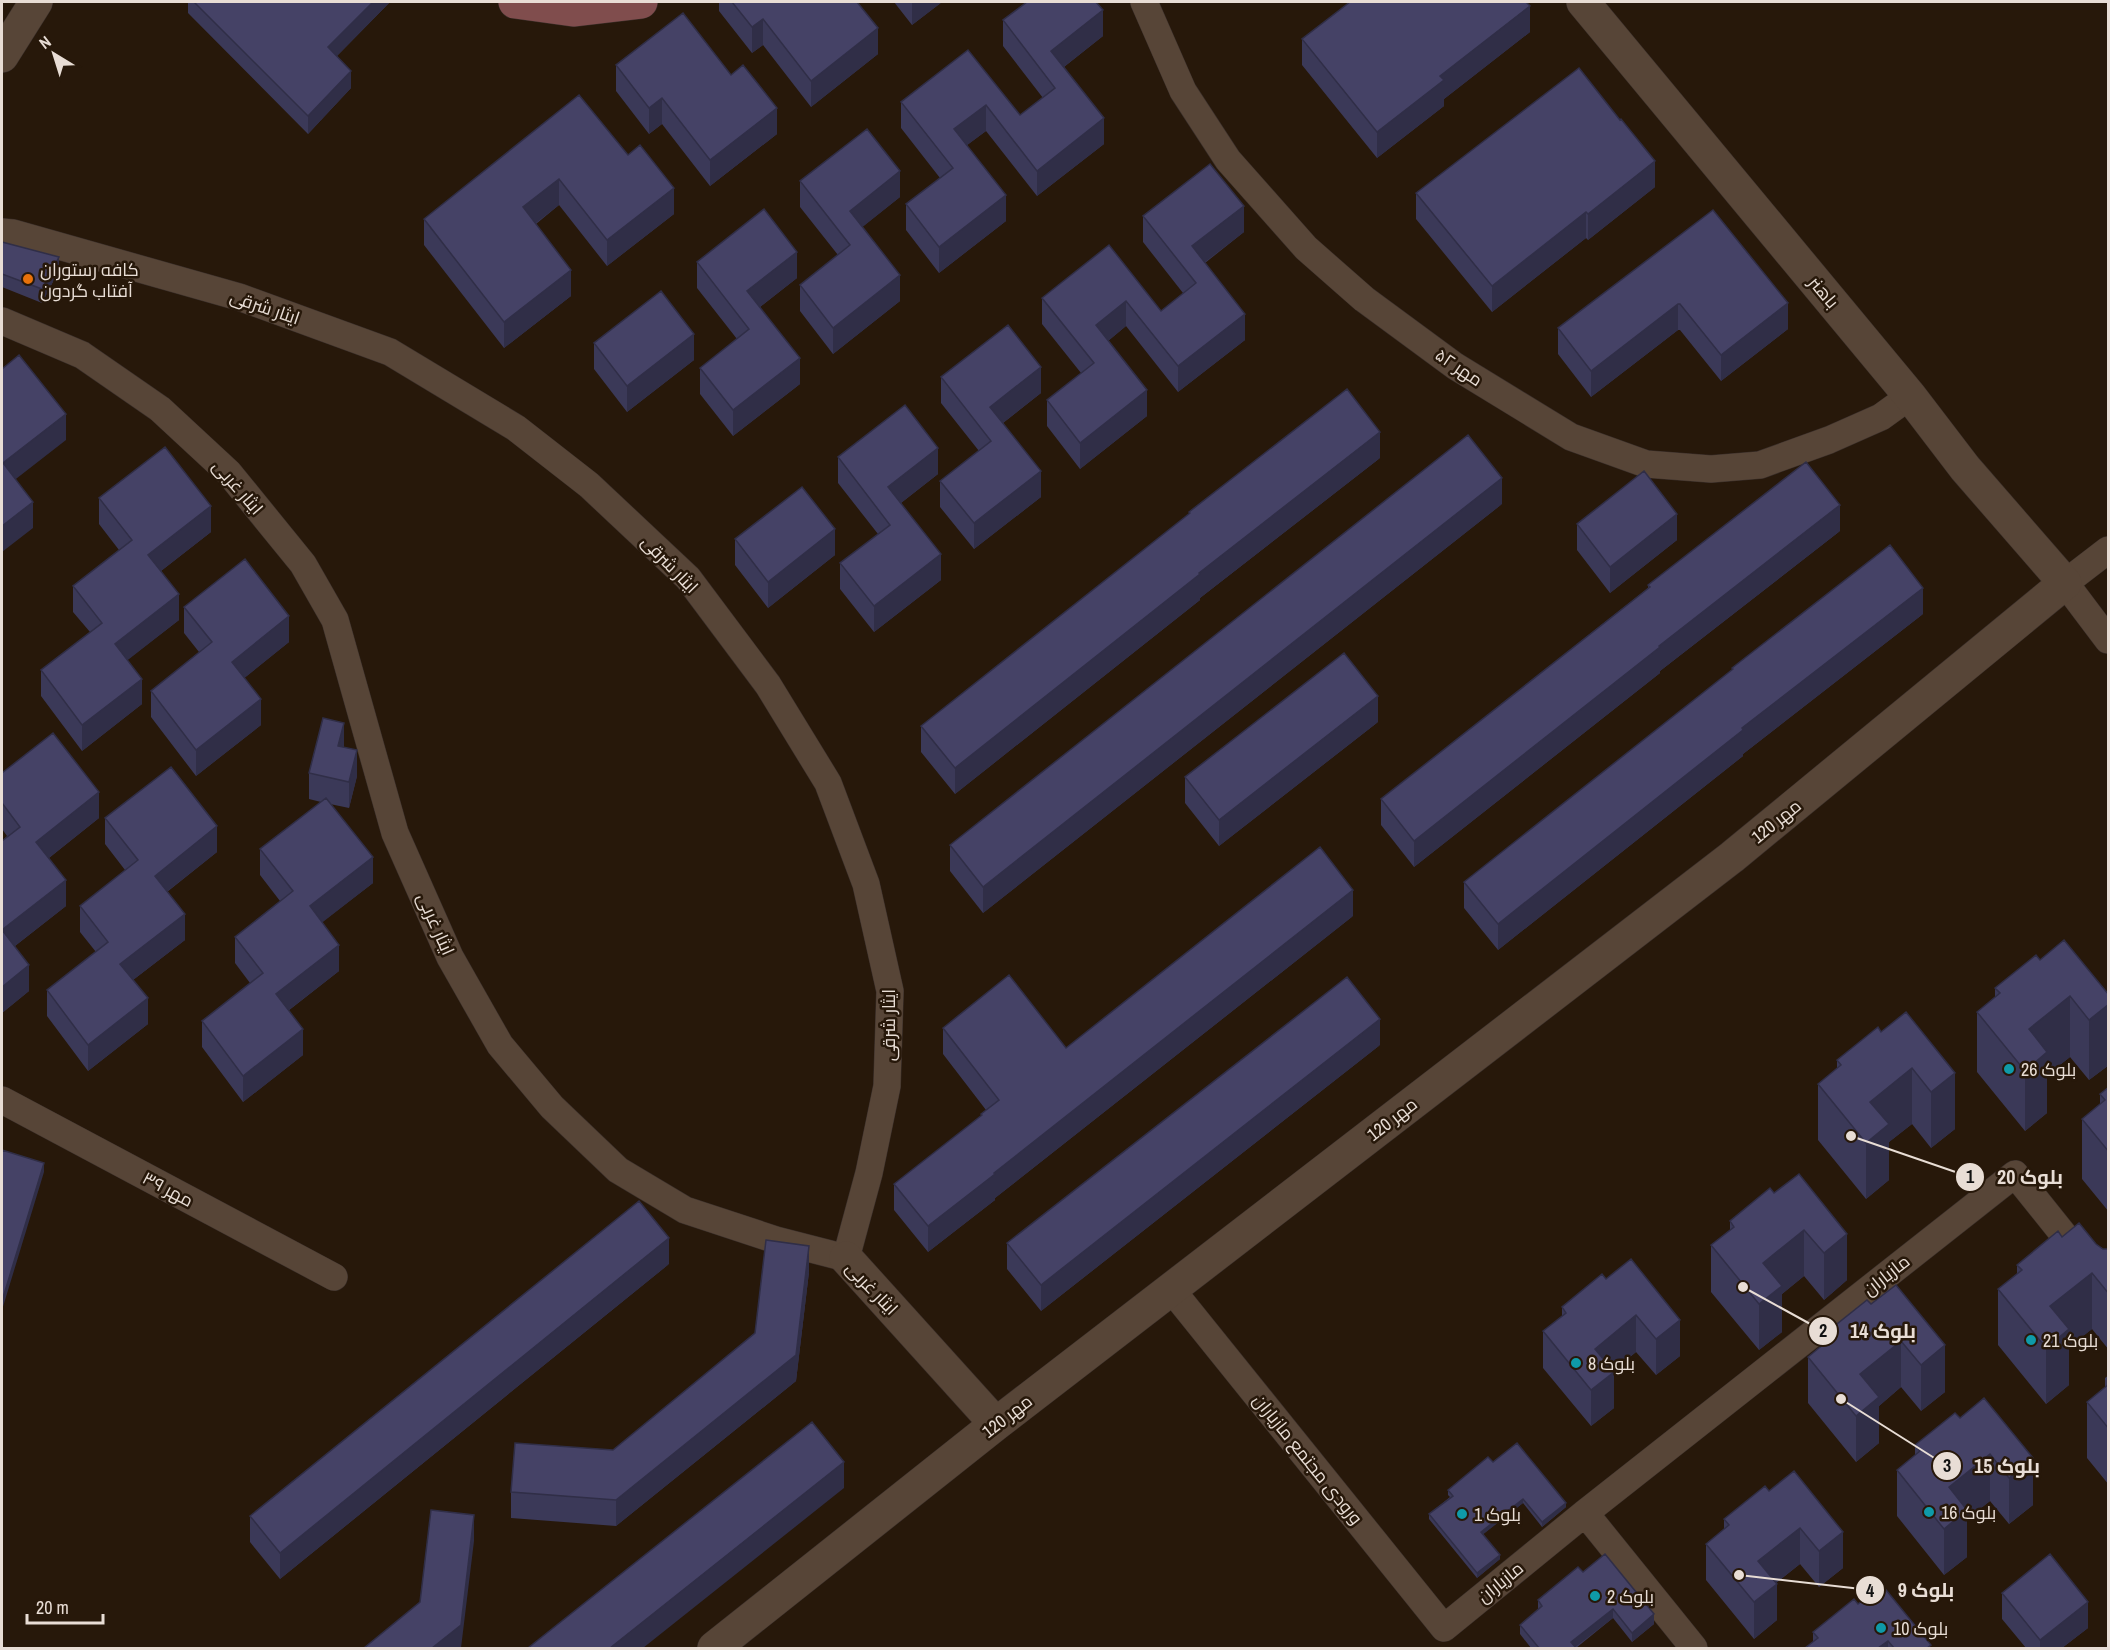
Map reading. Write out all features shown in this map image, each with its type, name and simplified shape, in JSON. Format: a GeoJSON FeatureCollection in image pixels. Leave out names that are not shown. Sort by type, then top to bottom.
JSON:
{"type":"FeatureCollection","features":[{"type":"Feature","properties":{"kind":"main road"},"geometry":{"type":"LineString","coordinates":[[515,2],[573,10],[641,2]]}},
{"type":"Feature","properties":{"kind":"street"},"geometry":{"type":"LineString","coordinates":[[2,56],[36,2]]}},
{"type":"Feature","properties":{"kind":"street","name":"مهر ۵۲"},"geometry":{"type":"LineString","coordinates":[[1144,2],[1183,91],[1228,160],[1306,248],[1364,299],[1455,366],[1571,437],[1646,464],[1711,469],[1760,465],[1829,440],[1881,417],[1910,396]]}},
{"type":"Feature","properties":{"kind":"street","name":"باهنر"},"geometry":{"type":"LineString","coordinates":[[1583,2],[1910,396],[1965,468],[2065,584]]}},
{"type":"Feature","properties":{"kind":"street","name":"ایثار شرقی"},"geometry":{"type":"LineString","coordinates":[[2,232],[13,233],[239,297],[390,352],[516,428],[590,485],[688,579],[768,685],[828,783],[866,884],[890,991],[887,1086],[869,1173],[846,1258]]}},
{"type":"Feature","properties":{"kind":"street","name":"ایثار غربی"},"geometry":{"type":"LineString","coordinates":[[2,321],[82,355],[160,409],[229,473],[303,564],[335,620],[396,833],[450,957],[500,1045],[552,1107],[618,1170],[685,1210],[776,1240],[846,1258],[996,1424]]}},
{"type":"Feature","properties":{"kind":"street"},"geometry":{"type":"LineString","coordinates":[[2109,550],[2065,584],[2109,640]]}},
{"type":"Feature","properties":{"kind":"street","name":"مهر 120"},"geometry":{"type":"LineString","coordinates":[[714,1648],[996,1424],[1732,857],[2065,584]]}},
{"type":"Feature","properties":{"kind":"street","name":"مهر ۳۹"},"geometry":{"type":"LineString","coordinates":[[2,1100],[334,1277]]}},
{"type":"Feature","properties":{"kind":"street","name":"مازیاران"},"geometry":{"type":"LineString","coordinates":[[1444,1628],[2014,1174],[2109,1290]]}},
{"type":"Feature","properties":{"kind":"street","name":"ورودی مجتمع مازیاران"},"geometry":{"type":"LineString","coordinates":[[1172,1289],[1444,1628]]}},
{"type":"Feature","properties":{"kind":"street"},"geometry":{"type":"LineString","coordinates":[[1585,1514],[1694,1648]]}},
{"type":"Feature","properties":{"kind":"building"},"geometry":{"type":"Polygon","coordinates":[[[194,2],[373,2],[328,47],[351,71],[308,116],[194,2]]]}},
{"type":"Feature","properties":{"kind":"building"},"geometry":{"type":"Polygon","coordinates":[[[732,2],[857,2],[878,28],[811,81],[763,19],[752,27],[732,2]]]}},
{"type":"Feature","properties":{"kind":"building"},"geometry":{"type":"Polygon","coordinates":[[[1027,2],[1096,2],[1103,10],[1051,51],[1104,118],[1037,171],[986,105],[954,129],[1006,195],[939,247],[906,204],[953,168],[901,102],[968,50],[1020,115],[1055,88],[1003,20],[1027,2]]]}},
{"type":"Feature","properties":{"kind":"building"},"geometry":{"type":"Polygon","coordinates":[[[1350,2],[1526,2],[1530,6],[1440,76],[1444,80],[1377,132],[1302,39],[1350,2]]]}},
{"type":"Feature","properties":{"kind":"building"},"geometry":{"type":"Polygon","coordinates":[[[683,13],[731,75],[743,65],[777,108],[710,160],[662,98],[649,108],[616,65],[683,13]]]}},
{"type":"Feature","properties":{"kind":"building"},"geometry":{"type":"Polygon","coordinates":[[[1579,68],[1655,161],[1492,286],[1416,193],[1579,68]]]}},
{"type":"Feature","properties":{"kind":"building"},"geometry":{"type":"Polygon","coordinates":[[[579,95],[628,155],[640,145],[674,188],[607,240],[559,179],[523,207],[571,270],[504,322],[424,219],[579,95]]]}},
{"type":"Feature","properties":{"kind":"building"},"geometry":{"type":"Polygon","coordinates":[[[867,129],[900,171],[850,211],[900,275],[833,328],[800,285],[850,245],[800,181],[867,129]]]}},
{"type":"Feature","properties":{"kind":"building"},"geometry":{"type":"Polygon","coordinates":[[[1210,164],[1244,206],[1192,246],[1245,314],[1178,366],[1126,301],[1096,325],[1147,390],[1080,443],[1047,400],[1094,363],[1042,298],[1109,245],[1161,311],[1196,283],[1143,216],[1210,164]]]}},
{"type":"Feature","properties":{"kind":"building"},"geometry":{"type":"Polygon","coordinates":[[[764,209],[797,252],[747,291],[800,358],[733,410],[700,368],[749,329],[697,262],[764,209]]]}},
{"type":"Feature","properties":{"kind":"building"},"geometry":{"type":"Polygon","coordinates":[[[1713,210],[1788,303],[1721,355],[1678,304],[1591,371],[1558,328],[1713,210]]]}},
{"type":"Feature","properties":{"kind":"building"},"geometry":{"type":"Polygon","coordinates":[[[2,242],[59,257],[42,289],[2,274],[2,242]]]}},
{"type":"Feature","properties":{"kind":"building"},"geometry":{"type":"Polygon","coordinates":[[[661,291],[694,334],[627,386],[594,343],[661,291]]]}},
{"type":"Feature","properties":{"kind":"building"},"geometry":{"type":"Polygon","coordinates":[[[1008,325],[1041,367],[990,407],[1041,471],[974,523],[940,481],[991,441],[941,377],[1008,325]]]}},
{"type":"Feature","properties":{"kind":"building"},"geometry":{"type":"Polygon","coordinates":[[[19,355],[66,414],[3,463],[33,502],[2,526],[2,369],[19,355]]]}},
{"type":"Feature","properties":{"kind":"building"},"geometry":{"type":"Polygon","coordinates":[[[1347,389],[1380,432],[955,768],[921,726],[1347,389]]]}},
{"type":"Feature","properties":{"kind":"building"},"geometry":{"type":"Polygon","coordinates":[[[905,405],[938,448],[888,487],[941,554],[874,606],[840,563],[890,525],[838,457],[905,405]]]}},
{"type":"Feature","properties":{"kind":"building"},"geometry":{"type":"Polygon","coordinates":[[[1468,435],[1502,478],[983,887],[950,845],[1468,435]]]}},
{"type":"Feature","properties":{"kind":"building"},"geometry":{"type":"Polygon","coordinates":[[[165,447],[211,506],[148,555],[179,594],[115,644],[142,679],[82,725],[41,670],[102,623],[73,586],[132,540],[99,498],[165,447]]]}},
{"type":"Feature","properties":{"kind":"building"},"geometry":{"type":"Polygon","coordinates":[[[1806,462],[1840,505],[1414,841],[1381,799],[1806,462]]]}},
{"type":"Feature","properties":{"kind":"building"},"geometry":{"type":"Polygon","coordinates":[[[1644,471],[1677,514],[1610,567],[1577,524],[1644,471]]]}},
{"type":"Feature","properties":{"kind":"building"},"geometry":{"type":"Polygon","coordinates":[[[802,487],[835,529],[768,582],[735,539],[802,487]]]}},
{"type":"Feature","properties":{"kind":"building"},"geometry":{"type":"Polygon","coordinates":[[[1890,545],[1923,588],[1742,728],[1743,730],[1498,924],[1464,882],[1890,545]]]}},
{"type":"Feature","properties":{"kind":"building"},"geometry":{"type":"Polygon","coordinates":[[[245,559],[289,616],[232,662],[261,699],[196,750],[151,691],[212,642],[184,607],[245,559]]]}},
{"type":"Feature","properties":{"kind":"building"},"geometry":{"type":"Polygon","coordinates":[[[1344,653],[1378,696],[1219,820],[1185,777],[1344,653]]]}},
{"type":"Feature","properties":{"kind":"building"},"geometry":{"type":"Polygon","coordinates":[[[323,718],[344,723],[338,746],[357,750],[349,782],[309,773],[323,718]]]}},
{"type":"Feature","properties":{"kind":"building"},"geometry":{"type":"Polygon","coordinates":[[[53,733],[99,792],[36,842],[66,880],[2,930],[2,841],[20,827],[2,803],[2,773],[53,733]]]}},
{"type":"Feature","properties":{"kind":"building"},"geometry":{"type":"Polygon","coordinates":[[[171,767],[217,826],[155,876],[185,914],[120,964],[148,998],[88,1045],[47,990],[108,942],[80,906],[138,860],[105,818],[171,767]]]}},
{"type":"Feature","properties":{"kind":"building"},"geometry":{"type":"Polygon","coordinates":[[[326,798],[373,857],[310,906],[339,945],[276,994],[303,1029],[243,1076],[202,1021],[263,973],[235,937],[293,891],[260,849],[326,798]]]}},
{"type":"Feature","properties":{"kind":"building"},"geometry":{"type":"Polygon","coordinates":[[[1320,847],[1353,890],[928,1226],[894,1184],[999,1100],[943,1028],[1009,975],[1066,1048],[1320,847]]]}},
{"type":"Feature","properties":{"kind":"building"},"geometry":{"type":"Polygon","coordinates":[[[2,930],[29,965],[2,987],[2,930]]]}},
{"type":"Feature","properties":{"kind":"building"},"geometry":{"type":"Polygon","coordinates":[[[2064,940],[2109,995],[2109,1004],[2089,1020],[2070,996],[2029,1029],[2047,1052],[2025,1071],[1977,1012],[2000,993],[1995,988],[2036,955],[2040,960],[2064,940]]]}},
{"type":"Feature","properties":{"kind":"building"},"geometry":{"type":"Polygon","coordinates":[[[1347,977],[1380,1019],[1041,1285],[1007,1243],[1347,977]]]}},
{"type":"Feature","properties":{"kind":"building"},"geometry":{"type":"Polygon","coordinates":[[[1906,1012],[1955,1073],[1931,1092],[1912,1068],[1870,1102],[1889,1124],[1866,1143],[1818,1084],[1841,1065],[1837,1060],[1878,1027],[1881,1032],[1906,1012]]]}},
{"type":"Feature","properties":{"kind":"building"},"geometry":{"type":"Polygon","coordinates":[[[2109,1087],[2109,1152],[2082,1119],[2105,1100],[2100,1094],[2109,1087]]]}},
{"type":"Feature","properties":{"kind":"building"},"geometry":{"type":"Polygon","coordinates":[[[2,1150],[44,1163],[2,1301],[2,1150]]]}},
{"type":"Feature","properties":{"kind":"building"},"geometry":{"type":"Polygon","coordinates":[[[1799,1174],[1847,1234],[1824,1253],[1804,1230],[1763,1263],[1782,1286],[1759,1304],[1711,1245],[1734,1227],[1730,1221],[1770,1188],[1774,1193],[1799,1174]]]}},
{"type":"Feature","properties":{"kind":"building"},"geometry":{"type":"Polygon","coordinates":[[[639,1201],[669,1238],[280,1553],[250,1516],[639,1201]]]}},
{"type":"Feature","properties":{"kind":"building"},"geometry":{"type":"Polygon","coordinates":[[[2079,1223],[2096,1244],[2103,1249],[2109,1249],[2109,1294],[2092,1273],[2050,1306],[2069,1329],[2046,1348],[1998,1289],[2022,1270],[2017,1265],[2058,1231],[2062,1237],[2079,1223]]]}},
{"type":"Feature","properties":{"kind":"building"},"geometry":{"type":"Polygon","coordinates":[[[766,1240],[809,1246],[796,1355],[616,1500],[511,1492],[515,1443],[613,1450],[755,1333],[766,1240]]]}},
{"type":"Feature","properties":{"kind":"building"},"geometry":{"type":"Polygon","coordinates":[[[1631,1259],[1680,1320],[1656,1339],[1636,1315],[1595,1349],[1614,1372],[1591,1390],[1543,1331],[1566,1313],[1562,1307],[1602,1274],[1606,1279],[1631,1259]]]}},
{"type":"Feature","properties":{"kind":"building"},"geometry":{"type":"Polygon","coordinates":[[[1896,1285],[1945,1345],[1921,1365],[1901,1341],[1860,1374],[1879,1397],[1856,1416],[1808,1357],[1831,1338],[1827,1332],[1867,1300],[1871,1304],[1896,1285]]]}},
{"type":"Feature","properties":{"kind":"building"},"geometry":{"type":"Polygon","coordinates":[[[2109,1384],[2109,1429],[2087,1402],[2109,1384]]]}},
{"type":"Feature","properties":{"kind":"building"},"geometry":{"type":"Polygon","coordinates":[[[1984,1398],[2033,1458],[2009,1478],[1990,1454],[1949,1487],[1967,1510],[1944,1529],[1897,1470],[1920,1451],[1915,1445],[1955,1413],[1960,1418],[1984,1398]]]}},
{"type":"Feature","properties":{"kind":"building"},"geometry":{"type":"Polygon","coordinates":[[[812,1422],[844,1462],[610,1648],[528,1648],[812,1422]]]}},
{"type":"Feature","properties":{"kind":"building","name":"بلوک 1"},"geometry":{"type":"Polygon","coordinates":[[[1517,1443],[1566,1503],[1542,1522],[1523,1499],[1481,1532],[1500,1555],[1477,1573],[1429,1514],[1453,1496],[1448,1490],[1488,1457],[1493,1462],[1517,1443]]]}},
{"type":"Feature","properties":{"kind":"building"},"geometry":{"type":"Polygon","coordinates":[[[1794,1471],[1843,1532],[1819,1551],[1800,1528],[1758,1561],[1777,1584],[1754,1602],[1706,1544],[1729,1525],[1724,1519],[1765,1486],[1769,1491],[1794,1471]]]}},
{"type":"Feature","properties":{"kind":"building"},"geometry":{"type":"Polygon","coordinates":[[[431,1510],[474,1515],[461,1625],[432,1648],[364,1648],[420,1602],[431,1510]]]}},
{"type":"Feature","properties":{"kind":"building","name":"بلوک 2"},"geometry":{"type":"Polygon","coordinates":[[[1605,1554],[1654,1614],[1632,1633],[1613,1609],[1571,1642],[1576,1648],[1539,1648],[1520,1625],[1542,1606],[1538,1600],[1578,1567],[1583,1572],[1605,1554]]]}},
{"type":"Feature","properties":{"kind":"building"},"geometry":{"type":"Polygon","coordinates":[[[2050,1554],[2088,1602],[2040,1640],[2002,1593],[2050,1554]]]}},
{"type":"Feature","properties":{"kind":"building"},"geometry":{"type":"Polygon","coordinates":[[[1882,1585],[1931,1645],[1927,1648],[1894,1648],[1888,1641],[1878,1648],[1805,1648],[1818,1638],[1813,1632],[1854,1599],[1858,1604],[1882,1585]]]}},
{"type":"Feature","properties":{"kind":"place","name":"کافه رستوران آفتاب گردون"},"geometry":{"type":"Point","coordinates":[28,279]}},
{"type":"Feature","properties":{"kind":"place","name":"بلوک 26"},"geometry":{"type":"Point","coordinates":[2009,1069]}},
{"type":"Feature","properties":{"kind":"place","name":"بلوک 20"},"geometry":{"type":"Point","coordinates":[1851,1136]}},
{"type":"Feature","properties":{"kind":"place","name":"بلوک 14"},"geometry":{"type":"Point","coordinates":[1743,1287]}},
{"type":"Feature","properties":{"kind":"place","name":"بلوک 21"},"geometry":{"type":"Point","coordinates":[2031,1340]}},
{"type":"Feature","properties":{"kind":"place","name":"بلوک 8"},"geometry":{"type":"Point","coordinates":[1576,1363]}},
{"type":"Feature","properties":{"kind":"place","name":"بلوک 15"},"geometry":{"type":"Point","coordinates":[1841,1399]}},
{"type":"Feature","properties":{"kind":"place","name":"بلوک 16"},"geometry":{"type":"Point","coordinates":[1929,1512]}},
{"type":"Feature","properties":{"kind":"place","name":"بلوک 1"},"geometry":{"type":"Point","coordinates":[1462,1514]}},
{"type":"Feature","properties":{"kind":"place","name":"بلوک 9"},"geometry":{"type":"Point","coordinates":[1739,1575]}},
{"type":"Feature","properties":{"kind":"place","name":"بلوک 2"},"geometry":{"type":"Point","coordinates":[1595,1596]}},
{"type":"Feature","properties":{"kind":"place","name":"بلوک 10"},"geometry":{"type":"Point","coordinates":[1881,1628]}}]}
